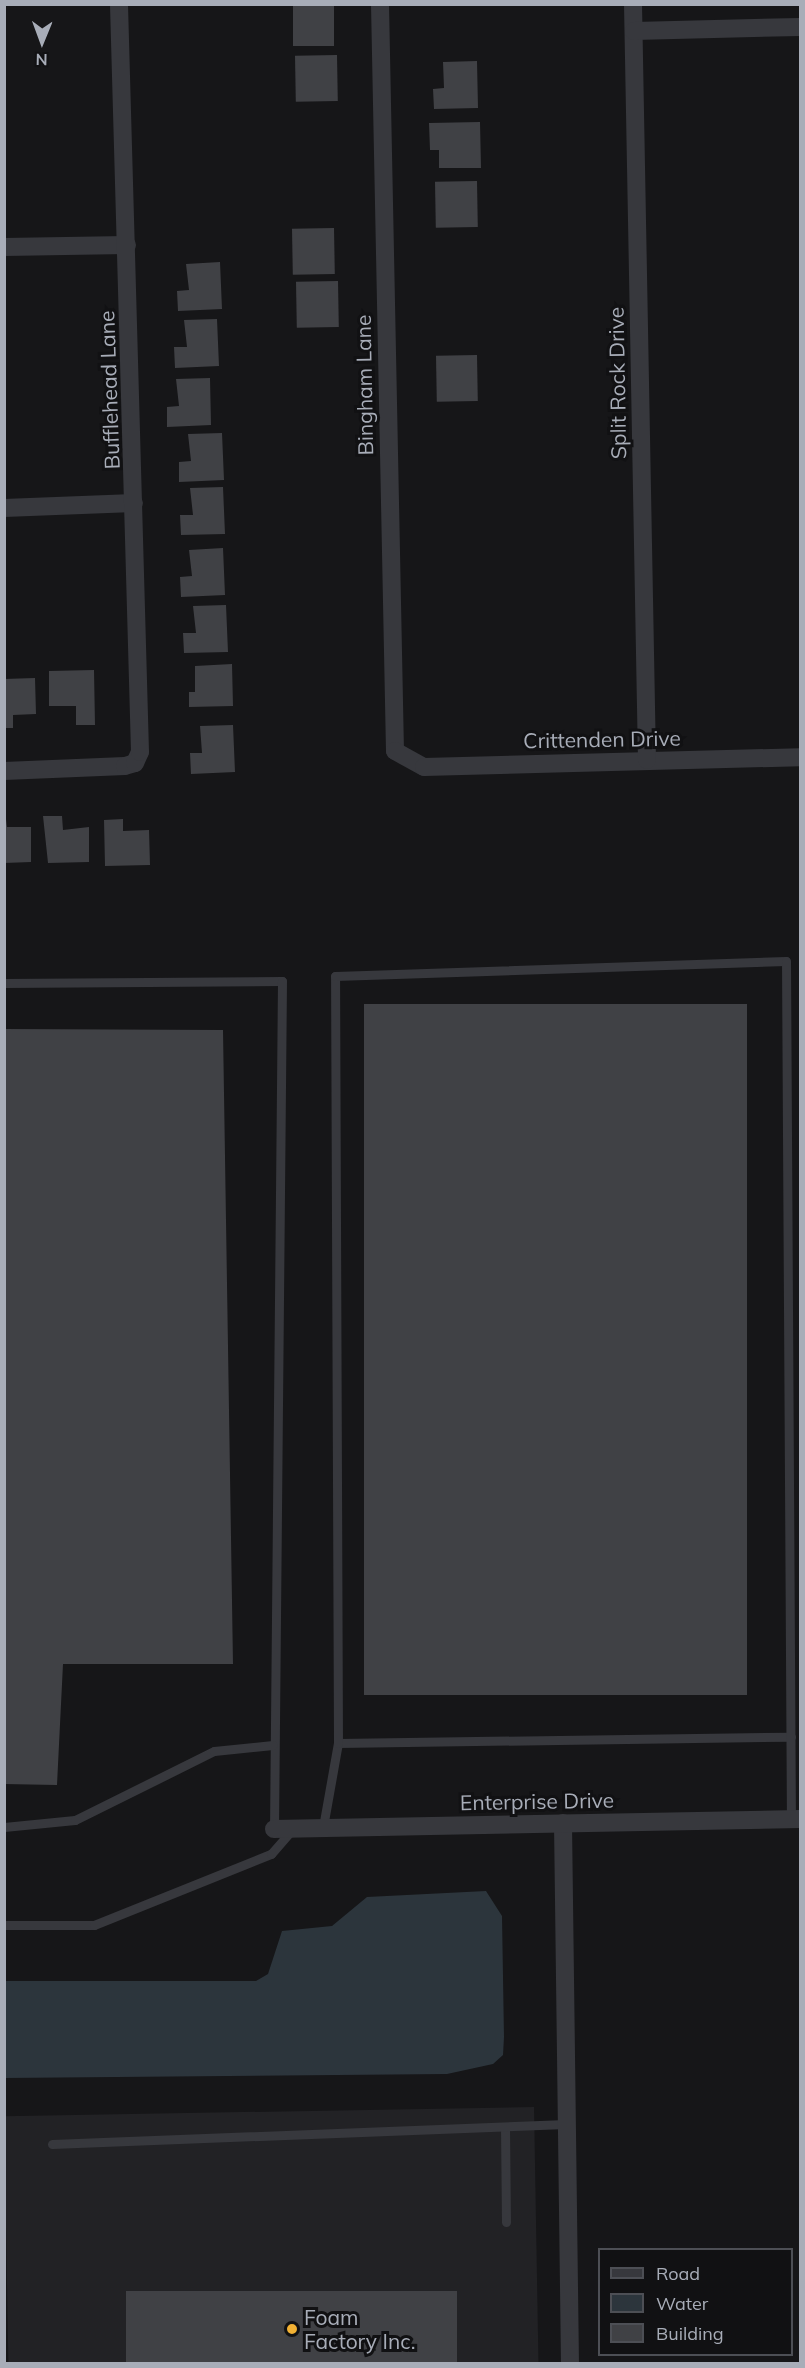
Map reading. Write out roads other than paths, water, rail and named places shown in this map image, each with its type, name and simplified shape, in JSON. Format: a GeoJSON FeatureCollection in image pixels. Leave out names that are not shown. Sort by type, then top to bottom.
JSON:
{"type":"FeatureCollection","features":[{"type":"Feature","properties":{"kind":"street","name":"Bingham Lane"},"geometry":{"type":"LineString","coordinates":[[380,4],[393,725],[395,751],[405,760]]}},
{"type":"Feature","properties":{"kind":"street","name":"Split Rock Drive"},"geometry":{"type":"LineString","coordinates":[[633,4],[647,760]]}},
{"type":"Feature","properties":{"kind":"street","name":"Bufflehead Lane"},"geometry":{"type":"LineString","coordinates":[[4,771],[135,763],[142,733],[120,9]]}},
{"type":"Feature","properties":{"kind":"street"},"geometry":{"type":"LineString","coordinates":[[634,31],[801,27]]}},
{"type":"Feature","properties":{"kind":"street"},"geometry":{"type":"LineString","coordinates":[[4,248],[127,245]]}},
{"type":"Feature","properties":{"kind":"street"},"geometry":{"type":"LineString","coordinates":[[4,508],[134,503]]}},
{"type":"Feature","properties":{"kind":"street","name":"Crittenden Drive"},"geometry":{"type":"LineString","coordinates":[[405,760],[424,767],[801,757]]}},
{"type":"Feature","properties":{"kind":"street","name":"Enterprise Drive"},"geometry":{"type":"LineString","coordinates":[[274,1829],[796,1819]]}},
{"type":"Feature","properties":{"kind":"street"},"geometry":{"type":"LineString","coordinates":[[563,1823],[570,2364]]}},
{"type":"Feature","properties":{"kind":"lane"},"geometry":{"type":"LineString","coordinates":[[323,1827],[338,1743],[335,976],[786,961],[791,1737],[796,1819]]}},
{"type":"Feature","properties":{"kind":"lane"},"geometry":{"type":"LineString","coordinates":[[4,983],[282,981],[274,1829]]}},
{"type":"Feature","properties":{"kind":"lane"},"geometry":{"type":"LineString","coordinates":[[338,1743],[791,1737]]}},
{"type":"Feature","properties":{"kind":"lane"},"geometry":{"type":"LineString","coordinates":[[4,1827],[75,1820],[214,1751],[273,1745]]}},
{"type":"Feature","properties":{"kind":"lane"},"geometry":{"type":"LineString","coordinates":[[4,1925],[94,1925],[272,1854],[294,1828]]}},
{"type":"Feature","properties":{"kind":"lane"},"geometry":{"type":"LineString","coordinates":[[52,2144],[566,2124]]}},
{"type":"Feature","properties":{"kind":"lane"},"geometry":{"type":"LineString","coordinates":[[506,2127],[506,2222]]}},
{"type":"Feature","properties":{"kind":"water"},"geometry":{"type":"Polygon","coordinates":[[[486,1891],[502,1916],[503,2055],[493,2064],[447,2074],[5,2078],[5,1981],[256,1981],[268,1974],[282,1931],[332,1926],[367,1897],[486,1891]]]}},
{"type":"Feature","properties":{"kind":"place","name":"Foam Factory Inc."},"geometry":{"type":"Point","coordinates":[292,2329]}}]}
